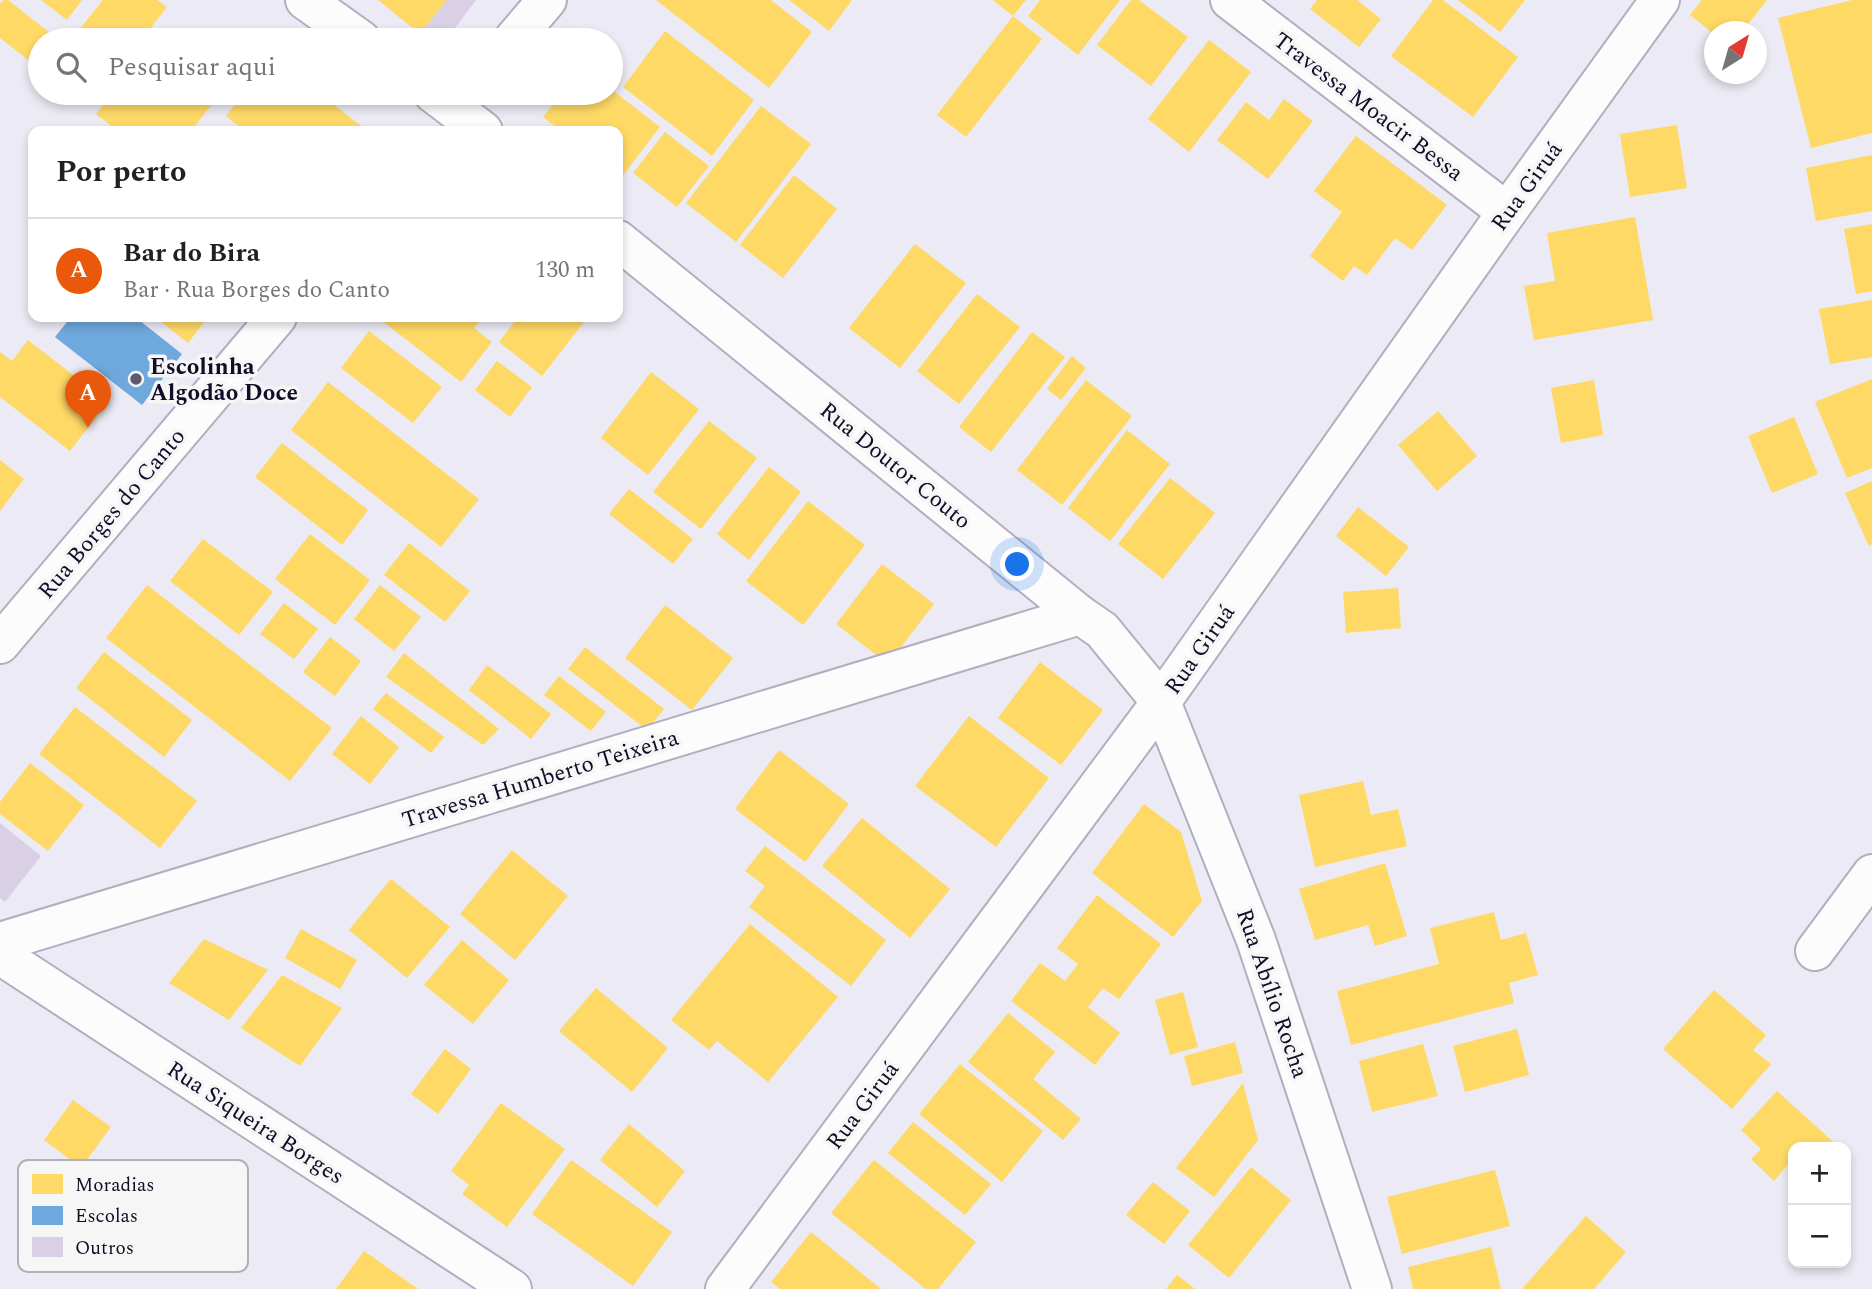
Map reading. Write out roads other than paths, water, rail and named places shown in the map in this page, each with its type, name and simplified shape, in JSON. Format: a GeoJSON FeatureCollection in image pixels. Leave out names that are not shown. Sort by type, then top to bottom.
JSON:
{"type":"FeatureCollection","features":[{"type":"Feature","properties":{"kind":"street"},"geometry":{"type":"LineString","coordinates":[[305,0],[344,28]]}},
{"type":"Feature","properties":{"kind":"street"},"geometry":{"type":"LineString","coordinates":[[523,28],[547,0]]}},
{"type":"Feature","properties":{"kind":"street","name":"Travessa Moacir Bessa"},"geometry":{"type":"LineString","coordinates":[[1230,0],[1507,212]]}},
{"type":"Feature","properties":{"kind":"street","name":"Rua Giruá"},"geometry":{"type":"LineString","coordinates":[[725,1289],[1161,702],[1660,0]]}},
{"type":"Feature","properties":{"kind":"street","name":"Rua Doutor Couto"},"geometry":{"type":"LineString","coordinates":[[623,244],[1080,615],[1102,630],[1161,702]]}},
{"type":"Feature","properties":{"kind":"street","name":"Rua Borges do Canto"},"geometry":{"type":"LineString","coordinates":[[0,644],[273,322]]}},
{"type":"Feature","properties":{"kind":"street","name":"Travessa Humberto Teixeira"},"geometry":{"type":"LineString","coordinates":[[0,942],[1080,615]]}},
{"type":"Feature","properties":{"kind":"street","name":"Rua Abílio Rocha"},"geometry":{"type":"LineString","coordinates":[[1161,702],[1256,940],[1372,1289]]}},
{"type":"Feature","properties":{"kind":"street"},"geometry":{"type":"LineString","coordinates":[[1815,951],[1872,874]]}},
{"type":"Feature","properties":{"kind":"street","name":"Rua Siqueira Borges"},"geometry":{"type":"LineString","coordinates":[[0,955],[512,1289]]}},
{"type":"Feature","properties":{"kind":"place","name":"Escolinha Algodão Doce"},"geometry":{"type":"Point","coordinates":[136,379]}},
{"type":"Feature","properties":{"kind":"place","name":"Bar do Bira"},"geometry":{"type":"Point","coordinates":[88,428]}}]}
